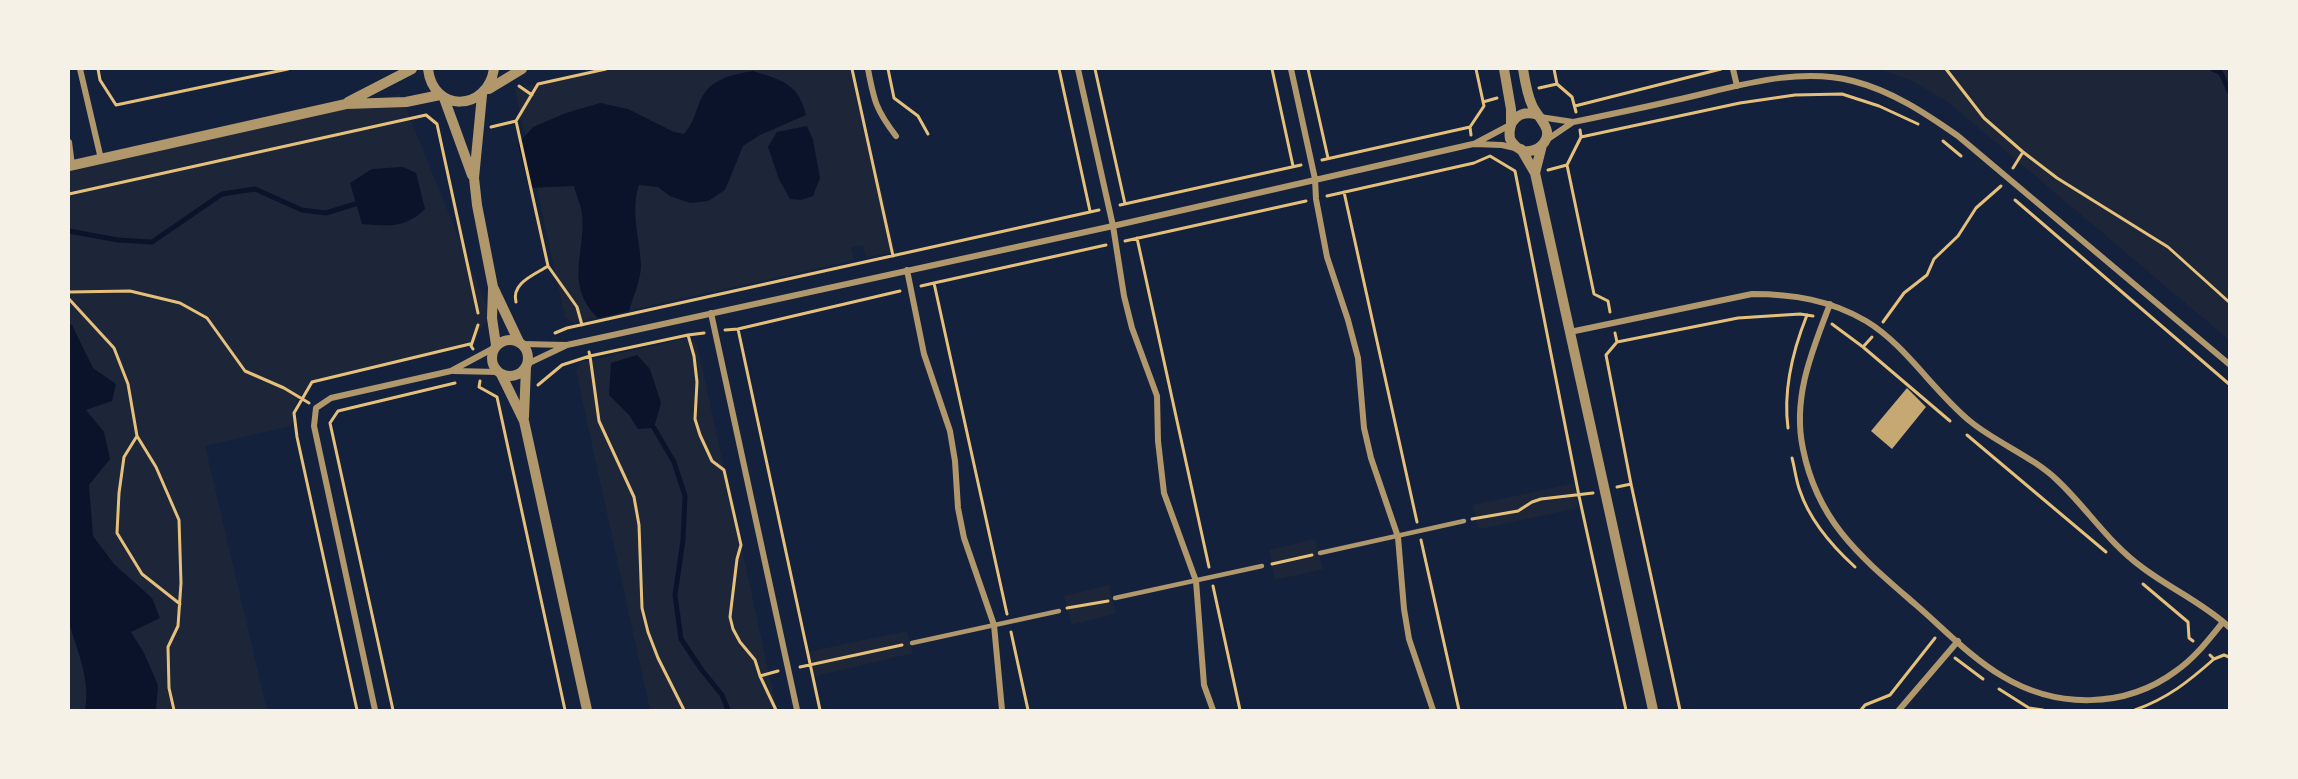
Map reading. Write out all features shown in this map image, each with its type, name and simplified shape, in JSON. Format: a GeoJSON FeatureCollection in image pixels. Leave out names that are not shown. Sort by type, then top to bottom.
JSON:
{"type":"FeatureCollection","features":[{"type":"Feature","properties":{"kind":"street"},"geometry":{"type":"LineString","coordinates":[[80,69],[101,159]]}},
{"type":"Feature","properties":{"kind":"street"},"geometry":{"type":"LineString","coordinates":[[345,104],[412,69]]}},
{"type":"Feature","properties":{"kind":"street"},"geometry":{"type":"LineString","coordinates":[[428,69],[429,78],[442,96],[474,178]]}},
{"type":"Feature","properties":{"kind":"street"},"geometry":{"type":"LineString","coordinates":[[494,69],[492,80],[484,93],[474,178],[493,287],[492,318],[495,347],[492,364],[524,421]]}},
{"type":"Feature","properties":{"kind":"street"},"geometry":{"type":"LineString","coordinates":[[69,142],[71,166],[345,104],[406,102],[442,96],[457,102],[470,101],[522,69]]}},
{"type":"Feature","properties":{"kind":"street"},"geometry":{"type":"LineString","coordinates":[[868,69],[875,104],[896,136]]}},
{"type":"Feature","properties":{"kind":"street"},"geometry":{"type":"LineString","coordinates":[[1078,69],[1113,226],[1118,269],[1132,328],[1156,396],[1164,493],[1196,581],[1204,685],[1213,710]]}},
{"type":"Feature","properties":{"kind":"street"},"geometry":{"type":"LineString","coordinates":[[1291,69],[1315,179],[1316,199],[1327,257],[1358,358],[1368,448],[1398,537],[1409,639],[1433,710]]}},
{"type":"Feature","properties":{"kind":"street"},"geometry":{"type":"LineString","coordinates":[[1504,69],[1511,109],[1510,139],[1520,149],[1535,173],[1653,710]]}},
{"type":"Feature","properties":{"kind":"street"},"geometry":{"type":"LineString","coordinates":[[1523,69],[1530,98],[1546,125],[1547,132],[1535,173]]}},
{"type":"Feature","properties":{"kind":"street"},"geometry":{"type":"LineString","coordinates":[[1733,69],[1737,86]]}},
{"type":"Feature","properties":{"kind":"street"},"geometry":{"type":"LineString","coordinates":[[451,371],[499,373],[512,376],[518,374],[527,365],[567,345],[1113,226],[1473,144],[1502,145],[1530,151],[1575,121],[1773,79],[1813,76],[1852,81],[1891,94],[1929,115],[2007,177],[2229,364]]}},
{"type":"Feature","properties":{"kind":"street"},"geometry":{"type":"LineString","coordinates":[[1473,144],[1525,113],[1575,121]]}},
{"type":"Feature","properties":{"kind":"street"},"geometry":{"type":"LineString","coordinates":[[908,270],[924,354],[950,431],[955,461],[958,508],[964,538],[994,625],[1002,710]]}},
{"type":"Feature","properties":{"kind":"street"},"geometry":{"type":"LineString","coordinates":[[493,287],[528,353],[524,421],[586,710]]}},
{"type":"Feature","properties":{"kind":"street"},"geometry":{"type":"LineString","coordinates":[[1570,332],[1752,294],[1781,294],[1814,299],[1842,309],[1890,339],[1948,402],[1972,423],[2055,478],[2118,547],[2142,568],[2202,605],[2229,627]]}},
{"type":"Feature","properties":{"kind":"street"},"geometry":{"type":"LineString","coordinates":[[1830,304],[1803,379],[1802,448],[1812,482],[1823,507],[1841,535],[1865,560],[2001,676],[2023,688],[2049,697],[2084,701],[2110,699],[2137,693],[2158,684],[2178,670],[2223,622]]}},
{"type":"Feature","properties":{"kind":"street"},"geometry":{"type":"LineString","coordinates":[[711,313],[797,710]]}},
{"type":"Feature","properties":{"kind":"street"},"geometry":{"type":"LineString","coordinates":[[375,710],[314,426],[316,408],[331,398],[451,371],[477,359],[507,340],[521,343],[567,345]]}},
{"type":"Feature","properties":{"kind":"street"},"geometry":{"type":"LineString","coordinates":[[1899,710],[1958,641]]}},
{"type":"Feature","properties":{"kind":"lane"},"geometry":{"type":"LineString","coordinates":[[1320,553],[1464,521]]}},
{"type":"Feature","properties":{"kind":"lane"},"geometry":{"type":"LineString","coordinates":[[1115,598],[1262,566]]}},
{"type":"Feature","properties":{"kind":"lane"},"geometry":{"type":"LineString","coordinates":[[912,643],[1059,610]]}},
{"type":"Feature","properties":{"kind":"path"},"geometry":{"type":"LineString","coordinates":[[98,69],[100,81],[116,105],[288,69]]}},
{"type":"Feature","properties":{"kind":"path"},"geometry":{"type":"LineString","coordinates":[[582,325],[577,307],[548,266],[516,121],[538,84],[606,69]]}},
{"type":"Feature","properties":{"kind":"path"},"geometry":{"type":"LineString","coordinates":[[852,69],[893,256]]}},
{"type":"Feature","properties":{"kind":"path"},"geometry":{"type":"LineString","coordinates":[[888,69],[894,98],[918,116],[928,134]]}},
{"type":"Feature","properties":{"kind":"path"},"geometry":{"type":"LineString","coordinates":[[1059,69],[1090,212]]}},
{"type":"Feature","properties":{"kind":"path"},"geometry":{"type":"LineString","coordinates":[[1095,69],[1125,204]]}},
{"type":"Feature","properties":{"kind":"path"},"geometry":{"type":"LineString","coordinates":[[1272,69],[1293,166]]}},
{"type":"Feature","properties":{"kind":"path"},"geometry":{"type":"LineString","coordinates":[[1308,69],[1328,159]]}},
{"type":"Feature","properties":{"kind":"path"},"geometry":{"type":"LineString","coordinates":[[553,333],[1470,127],[1484,106],[1476,69]]}},
{"type":"Feature","properties":{"kind":"path"},"geometry":{"type":"LineString","coordinates":[[1554,69],[1557,84],[1572,97],[1575,121],[1581,137],[1567,165],[1594,294],[1608,301],[1617,342]]}},
{"type":"Feature","properties":{"kind":"path"},"geometry":{"type":"LineString","coordinates":[[1574,106],[1721,69]]}},
{"type":"Feature","properties":{"kind":"path"},"geometry":{"type":"LineString","coordinates":[[1946,69],[1984,118],[2023,152],[2057,178],[2168,247],[2229,302]]}},
{"type":"Feature","properties":{"kind":"path"},"geometry":{"type":"LineString","coordinates":[[1581,137],[1740,103],[1796,95],[1842,94],[1879,106],[1927,129]]}},
{"type":"Feature","properties":{"kind":"path"},"geometry":{"type":"LineString","coordinates":[[69,194],[426,116],[437,124],[480,321],[471,346],[477,359]]}},
{"type":"Feature","properties":{"kind":"path"},"geometry":{"type":"LineString","coordinates":[[479,129],[516,121]]}},
{"type":"Feature","properties":{"kind":"path"},"geometry":{"type":"LineString","coordinates":[[1470,127],[1477,160]]}},
{"type":"Feature","properties":{"kind":"path"},"geometry":{"type":"LineString","coordinates":[[440,138],[456,135]]}},
{"type":"Feature","properties":{"kind":"path"},"geometry":{"type":"LineString","coordinates":[[1935,135],[1968,160]]}},
{"type":"Feature","properties":{"kind":"path"},"geometry":{"type":"LineString","coordinates":[[1863,347],[1904,293],[1927,275],[1934,259],[1958,236],[1976,208],[2000,188],[2023,152]]}},
{"type":"Feature","properties":{"kind":"path"},"geometry":{"type":"LineString","coordinates":[[525,392],[535,388],[562,365],[590,356],[688,335],[738,329],[911,288],[1474,163],[1490,156],[1515,171],[1579,496],[1626,710]]}},
{"type":"Feature","properties":{"kind":"path"},"geometry":{"type":"LineString","coordinates":[[1992,181],[2000,188]]}},
{"type":"Feature","properties":{"kind":"path"},"geometry":{"type":"LineString","coordinates":[[1344,192],[1459,710]]}},
{"type":"Feature","properties":{"kind":"path"},"geometry":{"type":"LineString","coordinates":[[2008,195],[2229,384]]}},
{"type":"Feature","properties":{"kind":"path"},"geometry":{"type":"LineString","coordinates":[[1137,238],[1240,710]]}},
{"type":"Feature","properties":{"kind":"path"},"geometry":{"type":"LineString","coordinates":[[508,316],[519,312],[515,296],[517,287],[548,266]]}},
{"type":"Feature","properties":{"kind":"path"},"geometry":{"type":"LineString","coordinates":[[934,283],[1028,710]]}},
{"type":"Feature","properties":{"kind":"path"},"geometry":{"type":"LineString","coordinates":[[69,292],[130,291],[180,303],[207,318],[245,371],[284,388],[302,399]]}},
{"type":"Feature","properties":{"kind":"path"},"geometry":{"type":"LineString","coordinates":[[69,299],[114,348],[128,384],[137,436],[156,467],[179,520],[180,604],[178,626],[168,647],[169,688],[174,710]]}},
{"type":"Feature","properties":{"kind":"path"},"geometry":{"type":"LineString","coordinates":[[1680,710],[1631,484],[1606,355],[1617,342],[1738,318],[1800,314],[1824,318],[1863,347],[1953,423]]}},
{"type":"Feature","properties":{"kind":"path"},"geometry":{"type":"LineString","coordinates":[[1788,432],[1786,413],[1788,382],[1798,338],[1807,315]]}},
{"type":"Feature","properties":{"kind":"path"},"geometry":{"type":"LineString","coordinates":[[738,329],[820,710]]}},
{"type":"Feature","properties":{"kind":"path"},"geometry":{"type":"LineString","coordinates":[[688,335],[696,373],[695,419],[712,461],[724,470],[741,545],[729,617],[740,642],[755,660],[776,710]]}},
{"type":"Feature","properties":{"kind":"path"},"geometry":{"type":"LineString","coordinates":[[357,710],[297,437],[294,413],[312,382],[472,344]]}},
{"type":"Feature","properties":{"kind":"path"},"geometry":{"type":"LineString","coordinates":[[590,356],[599,421],[634,497],[639,525],[642,608],[648,632],[658,658],[684,710]]}},
{"type":"Feature","properties":{"kind":"path"},"geometry":{"type":"LineString","coordinates":[[470,380],[481,378],[479,387],[497,397],[565,710]]}},
{"type":"Feature","properties":{"kind":"path"},"geometry":{"type":"LineString","coordinates":[[393,710],[330,423],[338,411],[459,383]]}},
{"type":"Feature","properties":{"kind":"path"},"geometry":{"type":"LineString","coordinates":[[1962,431],[2106,553]]}},
{"type":"Feature","properties":{"kind":"path"},"geometry":{"type":"LineString","coordinates":[[137,436],[124,457],[117,533],[142,574],[180,604]]}},
{"type":"Feature","properties":{"kind":"path"},"geometry":{"type":"LineString","coordinates":[[1791,452],[1800,491],[1819,528],[1833,548],[1859,570]]}},
{"type":"Feature","properties":{"kind":"path"},"geometry":{"type":"LineString","coordinates":[[1612,489],[1631,484]]}},
{"type":"Feature","properties":{"kind":"path"},"geometry":{"type":"LineString","coordinates":[[1464,521],[1518,511],[1541,499],[1597,492]]}},
{"type":"Feature","properties":{"kind":"path"},"geometry":{"type":"LineString","coordinates":[[1262,566],[1320,553]]}},
{"type":"Feature","properties":{"kind":"path"},"geometry":{"type":"LineString","coordinates":[[2143,583],[2188,622],[2189,638],[2214,659]]}},
{"type":"Feature","properties":{"kind":"path"},"geometry":{"type":"LineString","coordinates":[[1059,610],[1115,598]]}},
{"type":"Feature","properties":{"kind":"path"},"geometry":{"type":"LineString","coordinates":[[1927,631],[1960,664],[2029,708],[2043,710]]}},
{"type":"Feature","properties":{"kind":"path"},"geometry":{"type":"LineString","coordinates":[[1861,710],[1865,705],[1890,695],[1935,638]]}},
{"type":"Feature","properties":{"kind":"path"},"geometry":{"type":"LineString","coordinates":[[797,667],[912,643]]}},
{"type":"Feature","properties":{"kind":"path"},"geometry":{"type":"LineString","coordinates":[[2135,710],[2158,702],[2184,686],[2214,659],[2224,655],[2229,657]]}},
{"type":"Feature","properties":{"kind":"path"},"geometry":{"type":"LineString","coordinates":[[760,676],[780,671]]}},
{"type":"Feature","properties":{"kind":"shaded area"},"geometry":{"type":"Polygon","coordinates":[[[605,69],[850,69],[873,174],[878,174],[895,251],[866,258],[863,245],[851,248],[854,260],[574,323],[565,317],[515,89],[605,69]]]}},
{"type":"Feature","properties":{"kind":"shaded area"},"geometry":{"type":"Polygon","coordinates":[[[1880,69],[2229,69],[2229,340],[1948,102],[1912,81],[1880,69]]]}},
{"type":"Feature","properties":{"kind":"shaded area"},"geometry":{"type":"Polygon","coordinates":[[[753,71],[773,77],[788,85],[799,96],[806,115],[760,135],[743,146],[725,190],[708,201],[690,203],[670,196],[658,187],[639,185],[635,215],[641,265],[640,277],[629,311],[598,318],[588,305],[579,281],[582,214],[574,186],[529,188],[518,144],[533,127],[566,113],[600,103],[628,109],[674,132],[684,134],[708,89],[728,77],[753,71]]]}},
{"type":"Feature","properties":{"kind":"shaded area"},"geometry":{"type":"Polygon","coordinates":[[[400,94],[490,314],[472,344],[312,382],[297,401],[291,426],[205,446],[267,710],[69,710],[69,170],[400,94]]]}},
{"type":"Feature","properties":{"kind":"shaded area"},"geometry":{"type":"Polygon","coordinates":[[[807,126],[813,140],[820,178],[813,196],[801,200],[790,199],[779,179],[768,147],[777,132],[807,126]]]}},
{"type":"Feature","properties":{"kind":"shaded area"},"geometry":{"type":"Polygon","coordinates":[[[403,167],[416,173],[425,209],[410,220],[395,225],[362,224],[350,183],[372,169],[403,167]]]}},
{"type":"Feature","properties":{"kind":"shaded area"},"geometry":{"type":"Polygon","coordinates":[[[69,324],[72,325],[93,368],[116,384],[112,401],[86,410],[104,432],[110,459],[89,485],[93,536],[114,564],[152,598],[160,618],[131,632],[144,653],[158,685],[156,710],[119,710],[118,708],[117,710],[85,710],[85,677],[69,623],[69,324]]]}},
{"type":"Feature","properties":{"kind":"shaded area"},"geometry":{"type":"Polygon","coordinates":[[[688,338],[697,344],[777,710],[650,710],[576,371],[582,362],[688,338]]]}},
{"type":"Feature","properties":{"kind":"shaded area"},"geometry":{"type":"Polygon","coordinates":[[[637,355],[650,369],[661,403],[654,428],[638,429],[629,415],[609,395],[611,363],[637,355]]]}},
{"type":"Feature","properties":{"kind":"shaded area"},"geometry":{"type":"Polygon","coordinates":[[[1575,483],[1578,508],[1479,529],[1473,505],[1575,483]]]}},
{"type":"Feature","properties":{"kind":"shaded area"},"geometry":{"type":"Polygon","coordinates":[[[1315,539],[1323,569],[1275,580],[1269,550],[1315,539]]]}},
{"type":"Feature","properties":{"kind":"shaded area"},"geometry":{"type":"Polygon","coordinates":[[[1109,585],[1116,613],[1072,625],[1064,596],[1109,585]]]}},
{"type":"Feature","properties":{"kind":"shaded area"},"geometry":{"type":"Polygon","coordinates":[[[907,631],[913,653],[812,677],[807,652],[907,631]]]}},
{"type":"Feature","properties":{"kind":"building"},"geometry":{"type":"Polygon","coordinates":[[[1907,388],[1926,407],[1892,449],[1871,431],[1907,388]]]}},
{"type":"Feature","properties":{"kind":"waterway"},"geometry":{"type":"LineString","coordinates":[[2213,69],[2221,73],[2229,91]]}},
{"type":"Feature","properties":{"kind":"waterway"},"geometry":{"type":"LineString","coordinates":[[69,231],[118,240],[152,242],[222,194],[255,189],[302,210],[326,213],[355,204]]}},
{"type":"Feature","properties":{"kind":"waterway"},"geometry":{"type":"LineString","coordinates":[[654,428],[674,462],[685,496],[683,540],[675,595],[681,639],[722,695],[728,710]]}}]}
